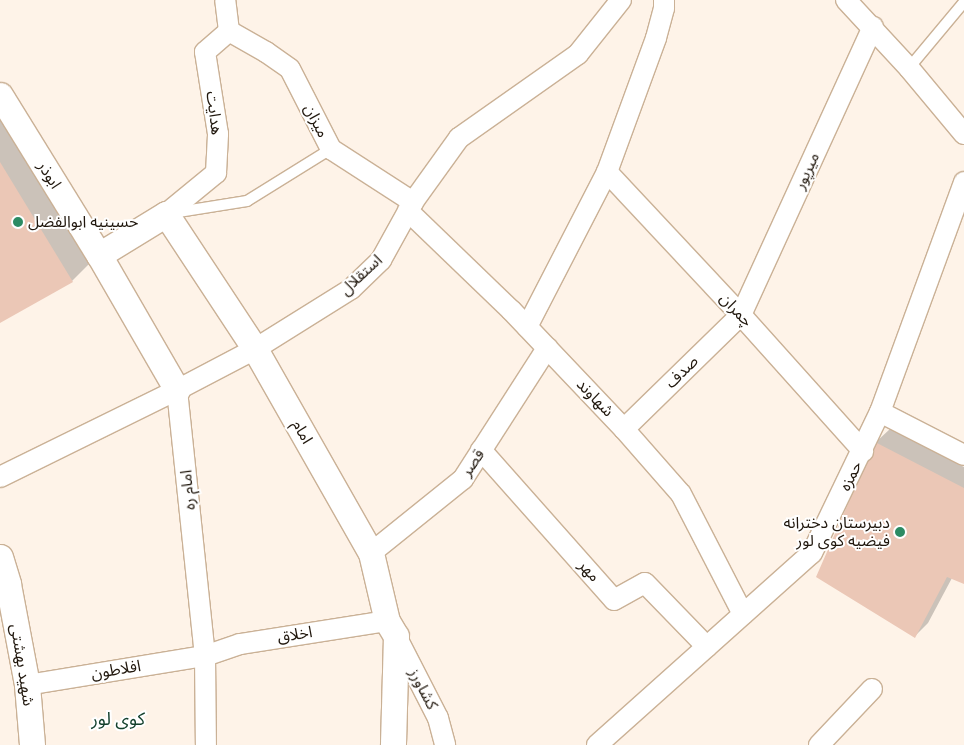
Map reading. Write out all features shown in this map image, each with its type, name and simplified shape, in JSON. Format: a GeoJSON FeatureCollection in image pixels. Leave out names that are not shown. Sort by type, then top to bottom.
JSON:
{"type":"FeatureCollection","features":[{"type":"Feature","properties":{"kind":"street"},"geometry":{"type":"LineString","coordinates":[[225,0],[229,31]]}},
{"type":"Feature","properties":{"kind":"street","name":"استقلال"},"geometry":{"type":"LineString","coordinates":[[0,477],[177,390],[255,348],[350,289],[381,260],[411,206],[459,138],[578,54],[621,0]]}},
{"type":"Feature","properties":{"kind":"street"},"geometry":{"type":"LineString","coordinates":[[527,327],[607,172],[656,38],[664,0]]}},
{"type":"Feature","properties":{"kind":"street"},"geometry":{"type":"LineString","coordinates":[[846,0],[873,27],[964,134]]}},
{"type":"Feature","properties":{"kind":"street","name":"میرپور"},"geometry":{"type":"LineString","coordinates":[[741,315],[873,27]]}},
{"type":"Feature","properties":{"kind":"street","name":"میزان"},"geometry":{"type":"LineString","coordinates":[[229,31],[266,52],[290,69],[331,150],[411,206]]}},
{"type":"Feature","properties":{"kind":"street","name":"هدایت"},"geometry":{"type":"LineString","coordinates":[[166,214],[216,173],[218,134],[205,52],[229,31]]}},
{"type":"Feature","properties":{"kind":"street","name":"ابوذر"},"geometry":{"type":"LineString","coordinates":[[0,95],[99,255]]}},
{"type":"Feature","properties":{"kind":"street","name":"چمران"},"geometry":{"type":"LineString","coordinates":[[607,172],[741,315],[863,451]]}},
{"type":"Feature","properties":{"kind":"street","name":"حمزه"},"geometry":{"type":"LineString","coordinates":[[597,745],[812,553],[863,451],[880,412],[964,182]]}},
{"type":"Feature","properties":{"kind":"street","name":"شهاوند"},"geometry":{"type":"LineString","coordinates":[[411,206],[624,429],[681,494],[744,614]]}},
{"type":"Feature","properties":{"kind":"street"},"geometry":{"type":"LineString","coordinates":[[99,255],[166,214]]}},
{"type":"Feature","properties":{"kind":"street","name":"امام"},"geometry":{"type":"LineString","coordinates":[[166,214],[255,348],[371,553],[392,628],[393,745]]}},
{"type":"Feature","properties":{"kind":"street","name":"امام ره"},"geometry":{"type":"LineString","coordinates":[[99,255],[177,390],[205,656],[206,745]]}},
{"type":"Feature","properties":{"kind":"street","name":"صدف"},"geometry":{"type":"LineString","coordinates":[[624,429],[741,315]]}},
{"type":"Feature","properties":{"kind":"street","name":"قصر"},"geometry":{"type":"LineString","coordinates":[[371,553],[462,479],[548,348]]}},
{"type":"Feature","properties":{"kind":"street"},"geometry":{"type":"LineString","coordinates":[[880,412],[964,455]]}},
{"type":"Feature","properties":{"kind":"street","name":"مهر"},"geometry":{"type":"LineString","coordinates":[[481,450],[614,600],[645,583],[707,648]]}},
{"type":"Feature","properties":{"kind":"street","name":"شهید بهشتی"},"geometry":{"type":"LineString","coordinates":[[0,557],[8,584],[27,685],[32,745]]}},
{"type":"Feature","properties":{"kind":"street","name":"اخلاق"},"geometry":{"type":"LineString","coordinates":[[205,656],[240,644],[392,628]]}},
{"type":"Feature","properties":{"kind":"street","name":"کشاورز"},"geometry":{"type":"LineString","coordinates":[[392,628],[438,718],[445,745]]}},
{"type":"Feature","properties":{"kind":"street","name":"افلاطون"},"geometry":{"type":"LineString","coordinates":[[27,685],[205,656]]}},
{"type":"Feature","properties":{"kind":"street"},"geometry":{"type":"LineString","coordinates":[[819,745],[872,689]]}},
{"type":"Feature","properties":{"kind":"lane"},"geometry":{"type":"LineString","coordinates":[[909,68],[964,2]]}},
{"type":"Feature","properties":{"kind":"lane"},"geometry":{"type":"LineString","coordinates":[[166,214],[247,200],[331,150]]}},
{"type":"Feature","properties":{"kind":"building","name":"حسینیه ابوالفضل"},"geometry":{"type":"Polygon","coordinates":[[[0,162],[73,282],[0,323],[0,162]]]}},
{"type":"Feature","properties":{"kind":"building","name":"دبیرستان دخترانه فیضیه کوی لور"},"geometry":{"type":"Polygon","coordinates":[[[875,442],[964,488],[964,584],[947,577],[915,638],[816,577],[875,442]]]}},
{"type":"Feature","properties":{"kind":"place","name":"حسینیه ابوالفضل"},"geometry":{"type":"Point","coordinates":[18,222]}},
{"type":"Feature","properties":{"kind":"place","name":"دبیرستان دخترانه فیضیه کوی لور"},"geometry":{"type":"Point","coordinates":[900,532]}},
{"type":"Feature","properties":{"kind":"district","name":"کوی لور"},"geometry":{"type":"Point","coordinates":[118,719]}}]}
